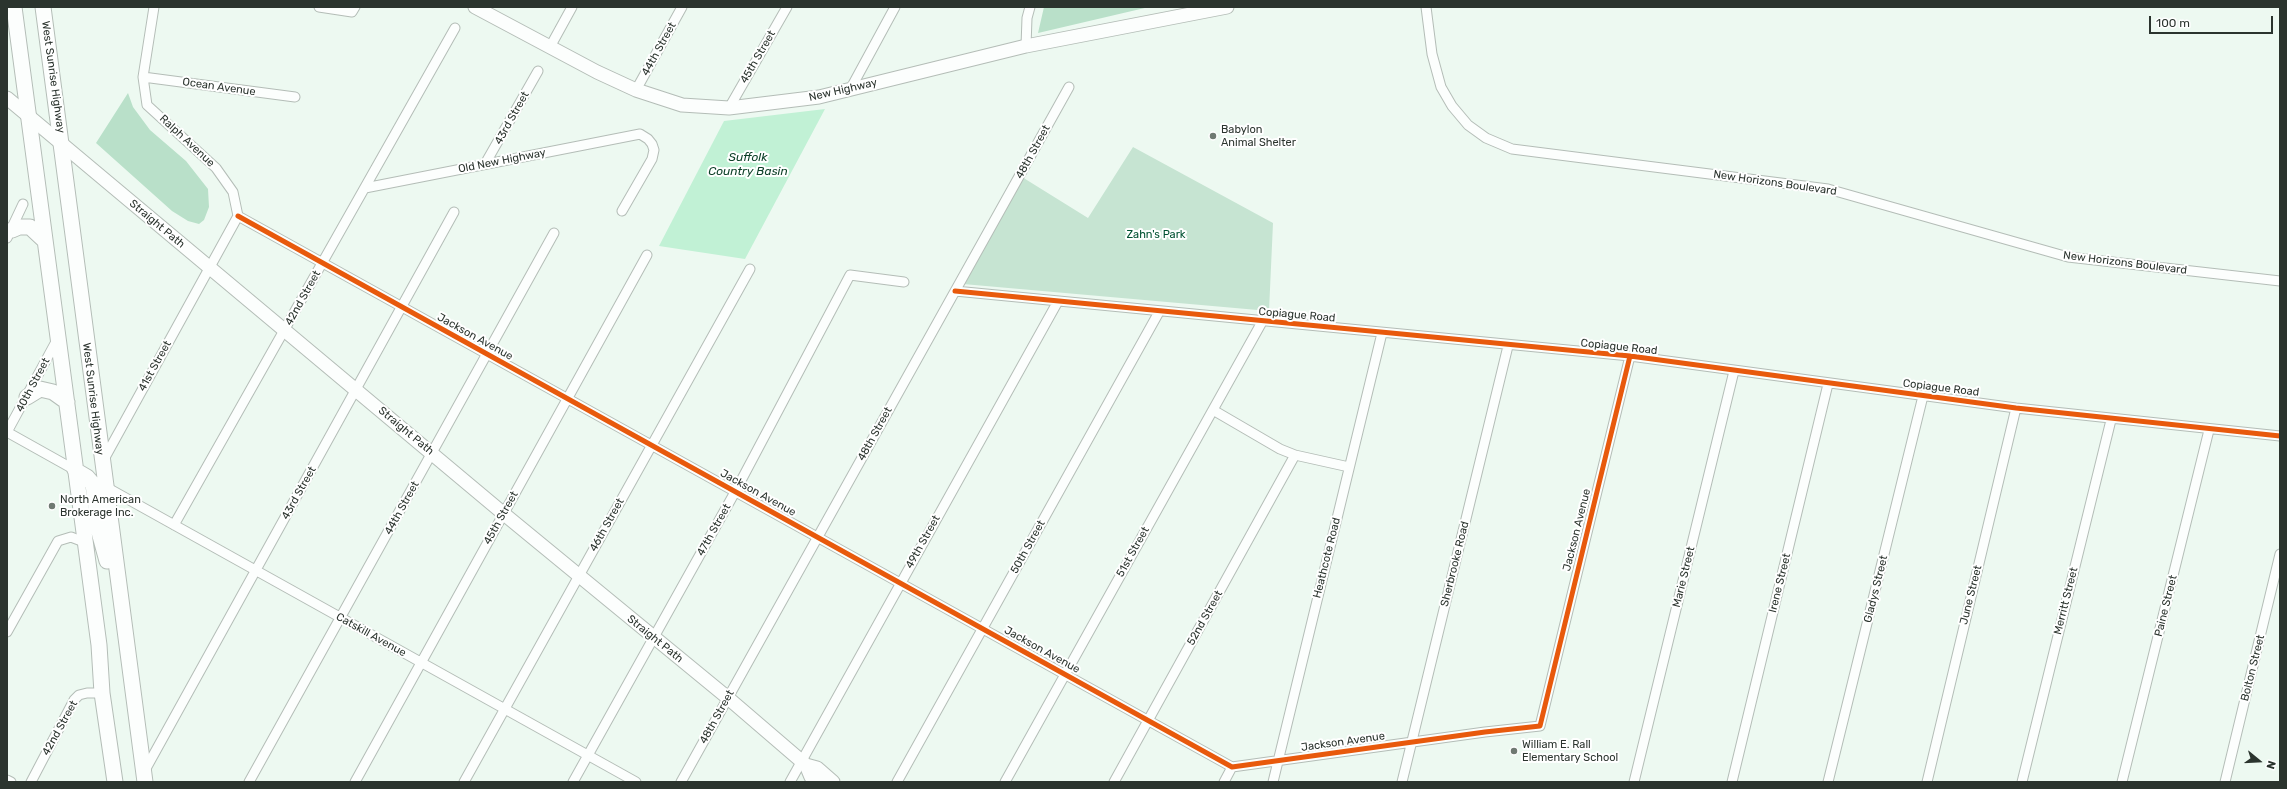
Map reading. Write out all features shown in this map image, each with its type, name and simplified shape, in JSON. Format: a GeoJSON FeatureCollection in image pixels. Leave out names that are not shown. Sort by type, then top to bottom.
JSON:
{"type":"FeatureCollection","features":[{"type":"Feature","properties":{"kind":"highway","name":"West Sunrise Highway"},"geometry":{"type":"LineString","coordinates":[[44,11],[101,464],[106,487],[144,778]]}},
{"type":"Feature","properties":{"kind":"highway"},"geometry":{"type":"LineString","coordinates":[[7,38],[15,13]]}},
{"type":"Feature","properties":{"kind":"highway"},"geometry":{"type":"LineString","coordinates":[[15,13],[46,241],[84,542],[99,645],[102,693],[115,782]]}},
{"type":"Feature","properties":{"kind":"highway"},"geometry":{"type":"LineString","coordinates":[[9,234],[19,227],[30,227],[46,241]]}},
{"type":"Feature","properties":{"kind":"highway"},"geometry":{"type":"LineString","coordinates":[[27,397],[40,389],[52,392],[67,402]]}},
{"type":"Feature","properties":{"kind":"highway"},"geometry":{"type":"LineString","coordinates":[[75,470],[87,477],[93,484],[99,532],[120,602]]}},
{"type":"Feature","properties":{"kind":"highway"},"geometry":{"type":"LineString","coordinates":[[110,750],[122,782]]}},
{"type":"Feature","properties":{"kind":"main road","name":"New Highway"},"geometry":{"type":"LineString","coordinates":[[475,7],[597,72],[636,90],[682,105],[729,108],[819,97],[1026,46],[1227,7]]}},
{"type":"Feature","properties":{"kind":"main road","name":"Straight Path"},"geometry":{"type":"LineString","coordinates":[[7,98],[62,146],[356,389],[504,514],[728,698],[803,763],[811,777],[817,782]]}},
{"type":"Feature","properties":{"kind":"main road","name":"Straight Path"},"geometry":{"type":"LineString","coordinates":[[803,763],[817,768],[833,782]]}},
{"type":"Feature","properties":{"kind":"street","name":"Ralph Avenue"},"geometry":{"type":"LineString","coordinates":[[154,7],[143,77],[147,105],[216,168],[233,192],[238,216]]}},
{"type":"Feature","properties":{"kind":"street"},"geometry":{"type":"LineString","coordinates":[[320,7],[354,10]]}},
{"type":"Feature","properties":{"kind":"street"},"geometry":{"type":"LineString","coordinates":[[550,47],[572,7]]}},
{"type":"Feature","properties":{"kind":"street","name":"44th Street"},"geometry":{"type":"LineString","coordinates":[[636,90],[682,7]]}},
{"type":"Feature","properties":{"kind":"street","name":"45th Street"},"geometry":{"type":"LineString","coordinates":[[729,108],[787,7]]}},
{"type":"Feature","properties":{"kind":"street"},"geometry":{"type":"LineString","coordinates":[[851,88],[895,7]]}},
{"type":"Feature","properties":{"kind":"street"},"geometry":{"type":"LineString","coordinates":[[1026,46],[1027,18],[1030,7]]}},
{"type":"Feature","properties":{"kind":"street","name":"New Horizons Boulevard"},"geometry":{"type":"LineString","coordinates":[[1426,7],[1432,54],[1441,87],[1452,106],[1474,129],[1486,138],[1512,150],[1828,189],[2068,257],[2280,281]]}},
{"type":"Feature","properties":{"kind":"street","name":"42nd Street"},"geometry":{"type":"LineString","coordinates":[[174,525],[455,28]]}},
{"type":"Feature","properties":{"kind":"street","name":"43rd Street"},"geometry":{"type":"LineString","coordinates":[[485,164],[538,71]]}},
{"type":"Feature","properties":{"kind":"street","name":"Ocean Avenue"},"geometry":{"type":"LineString","coordinates":[[143,77],[296,97]]}},
{"type":"Feature","properties":{"kind":"street","name":"48th Street"},"geometry":{"type":"LineString","coordinates":[[681,782],[1070,87]]}},
{"type":"Feature","properties":{"kind":"street","name":"Old New Highway"},"geometry":{"type":"LineString","coordinates":[[365,188],[640,134],[648,139],[652,144],[654,150],[652,159],[622,211]]}},
{"type":"Feature","properties":{"kind":"street"},"geometry":{"type":"LineString","coordinates":[[9,234],[23,204]]}},
{"type":"Feature","properties":{"kind":"street","name":"43rd Street"},"geometry":{"type":"LineString","coordinates":[[144,778],[256,571],[454,212]]}},
{"type":"Feature","properties":{"kind":"street"},"geometry":{"type":"LineString","coordinates":[[209,268],[238,216]]}},
{"type":"Feature","properties":{"kind":"street","name":"Jackson Avenue"},"geometry":{"type":"LineString","coordinates":[[238,216],[322,264],[1232,767],[1540,726],[1630,356]]}},
{"type":"Feature","properties":{"kind":"street","name":"44th Street"},"geometry":{"type":"LineString","coordinates":[[249,782],[554,233]]}},
{"type":"Feature","properties":{"kind":"street","name":"45th Street"},"geometry":{"type":"LineString","coordinates":[[355,782],[647,255]]}},
{"type":"Feature","properties":{"kind":"street","name":"41st Street"},"geometry":{"type":"LineString","coordinates":[[101,464],[209,268]]}},
{"type":"Feature","properties":{"kind":"street","name":"46th Street"},"geometry":{"type":"LineString","coordinates":[[464,782],[750,269]]}},
{"type":"Feature","properties":{"kind":"street","name":"47th Street"},"geometry":{"type":"LineString","coordinates":[[573,782],[735,492],[850,275],[904,282]]}},
{"type":"Feature","properties":{"kind":"street","name":"Copiague Road"},"geometry":{"type":"LineString","coordinates":[[955,291],[1057,303],[1508,346],[1630,356],[1828,384],[2111,420],[2280,436]]}},
{"type":"Feature","properties":{"kind":"street","name":"49th Street"},"geometry":{"type":"LineString","coordinates":[[790,782],[803,763],[1057,303]]}},
{"type":"Feature","properties":{"kind":"street","name":"50th Street"},"geometry":{"type":"LineString","coordinates":[[897,782],[1159,312]]}},
{"type":"Feature","properties":{"kind":"street","name":"51st Street"},"geometry":{"type":"LineString","coordinates":[[1005,782],[1262,322]]}},
{"type":"Feature","properties":{"kind":"street","name":"Heathcote Road"},"geometry":{"type":"LineString","coordinates":[[1273,782],[1382,333]]}},
{"type":"Feature","properties":{"kind":"street","name":"40th Street"},"geometry":{"type":"LineString","coordinates":[[7,442],[27,397],[58,337]]}},
{"type":"Feature","properties":{"kind":"street","name":"Sherbrooke Road"},"geometry":{"type":"LineString","coordinates":[[1402,782],[1508,346]]}},
{"type":"Feature","properties":{"kind":"street","name":"Marie Street"},"geometry":{"type":"LineString","coordinates":[[1634,782],[1734,371]]}},
{"type":"Feature","properties":{"kind":"street","name":"Irene Street"},"geometry":{"type":"LineString","coordinates":[[1732,782],[1828,384]]}},
{"type":"Feature","properties":{"kind":"street","name":"Gladys Street"},"geometry":{"type":"LineString","coordinates":[[1828,782],[1923,396]]}},
{"type":"Feature","properties":{"kind":"street","name":"June Street"},"geometry":{"type":"LineString","coordinates":[[1927,782],[2016,408]]}},
{"type":"Feature","properties":{"kind":"street"},"geometry":{"type":"LineString","coordinates":[[1213,410],[1280,449],[1295,455],[1349,467]]}},
{"type":"Feature","properties":{"kind":"street","name":"Merritt Street"},"geometry":{"type":"LineString","coordinates":[[2022,782],[2111,420]]}},
{"type":"Feature","properties":{"kind":"street","name":"Paine Street"},"geometry":{"type":"LineString","coordinates":[[2122,782],[2209,430]]}},
{"type":"Feature","properties":{"kind":"street"},"geometry":{"type":"LineString","coordinates":[[10,433],[75,470]]}},
{"type":"Feature","properties":{"kind":"street","name":"52nd Street"},"geometry":{"type":"LineString","coordinates":[[1114,782],[1295,455]]}},
{"type":"Feature","properties":{"kind":"street","name":"Catskill Avenue"},"geometry":{"type":"LineString","coordinates":[[106,487],[636,782]]}},
{"type":"Feature","properties":{"kind":"street"},"geometry":{"type":"LineString","coordinates":[[7,632],[58,541],[71,537],[84,542]]}},
{"type":"Feature","properties":{"kind":"street","name":"Bolton Street"},"geometry":{"type":"LineString","coordinates":[[2225,782],[2280,554]]}},
{"type":"Feature","properties":{"kind":"street","name":"42nd Street"},"geometry":{"type":"LineString","coordinates":[[31,782],[74,700],[79,695],[87,693],[102,693]]}},
{"type":"Feature","properties":{"kind":"street"},"geometry":{"type":"LineString","coordinates":[[1224,782],[1232,767]]}},
{"type":"Feature","properties":{"kind":"street"},"geometry":{"type":"LineString","coordinates":[[7,780],[11,782]]}},
{"type":"Feature","properties":{"kind":"green space","name":"Zahn's Park"},"geometry":{"type":"Polygon","coordinates":[[[1133,147],[1273,223],[1269,311],[963,284],[1022,177],[1088,218],[1133,147]]]}},
{"type":"Feature","properties":{"kind":"shaded area"},"geometry":{"type":"Polygon","coordinates":[[[1044,7],[1149,7],[1038,33],[1044,7]]]}},
{"type":"Feature","properties":{"kind":"shaded area"},"geometry":{"type":"Polygon","coordinates":[[[128,93],[133,107],[150,130],[186,161],[208,189],[209,207],[204,220],[199,224],[188,221],[172,211],[96,143],[128,93]]]}},
{"type":"Feature","properties":{"kind":"water","name":"Suffolk Country Basin"},"geometry":{"type":"Polygon","coordinates":[[[825,109],[745,259],[659,246],[724,121],[825,109]]]}},
{"type":"Feature","properties":{"kind":"cycle path"},"geometry":{"type":"LineString","coordinates":[[238,216],[1232,767],[1485,732],[1540,726],[1630,356]]}},
{"type":"Feature","properties":{"kind":"cycle path"},"geometry":{"type":"LineString","coordinates":[[955,291],[1630,356],[2016,408],[2280,436]]}},
{"type":"Feature","properties":{"kind":"place","name":"Babylon Animal Shelter"},"geometry":{"type":"Point","coordinates":[1213,136]}},
{"type":"Feature","properties":{"kind":"place","name":"North American Brokerage Inc."},"geometry":{"type":"Point","coordinates":[52,506]}},
{"type":"Feature","properties":{"kind":"place","name":"William E. Rall Elementary School"},"geometry":{"type":"Point","coordinates":[1514,751]}}]}
